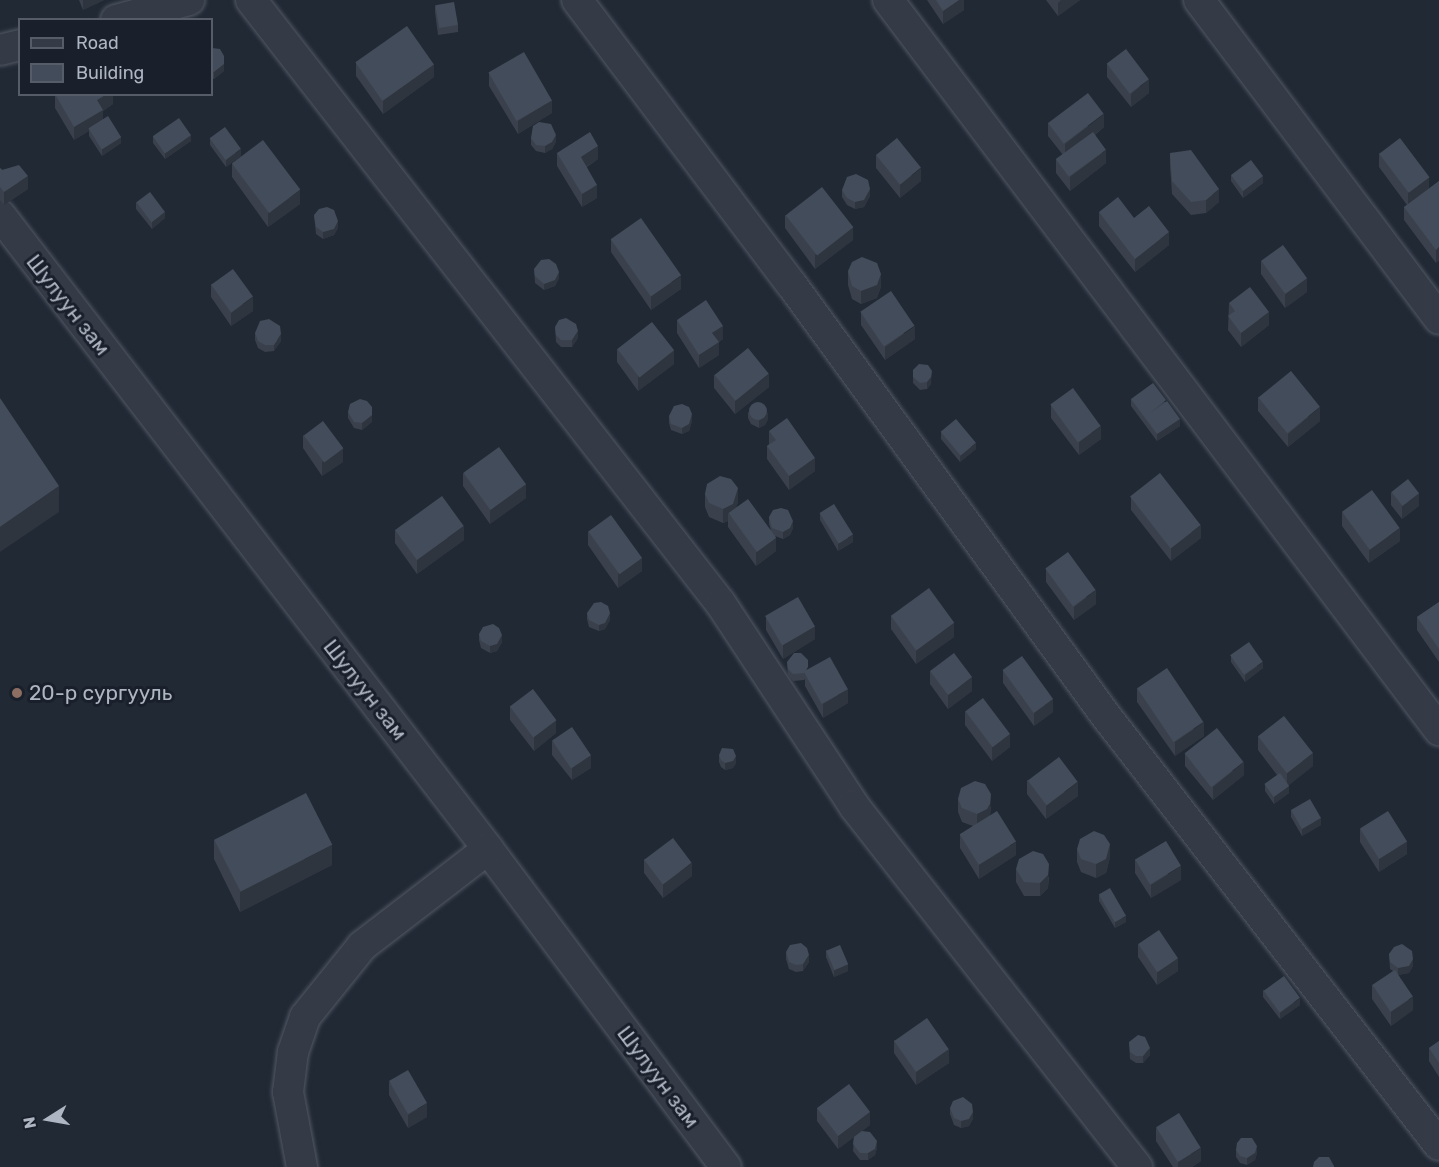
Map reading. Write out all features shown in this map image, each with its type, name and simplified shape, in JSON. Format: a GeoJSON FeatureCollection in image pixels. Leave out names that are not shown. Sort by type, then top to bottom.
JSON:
{"type":"FeatureCollection","features":[{"type":"Feature","properties":{"kind":"street"},"geometry":{"type":"LineString","coordinates":[[123,18],[189,0]]}},
{"type":"Feature","properties":{"kind":"street"},"geometry":{"type":"LineString","coordinates":[[251,0],[721,604],[854,806],[1137,1167]]}},
{"type":"Feature","properties":{"kind":"street"},"geometry":{"type":"LineString","coordinates":[[577,0],[792,285],[1106,716],[1439,1145]]}},
{"type":"Feature","properties":{"kind":"street"},"geometry":{"type":"LineString","coordinates":[[888,0],[1439,730]]}},
{"type":"Feature","properties":{"kind":"street"},"geometry":{"type":"LineString","coordinates":[[1199,0],[1439,319]]}},
{"type":"Feature","properties":{"kind":"street"},"geometry":{"type":"LineString","coordinates":[[0,51],[18,46]]}},
{"type":"Feature","properties":{"kind":"street","name":"Шулуун зам"},"geometry":{"type":"LineString","coordinates":[[0,215],[488,849],[726,1167]]}},
{"type":"Feature","properties":{"kind":"street"},"geometry":{"type":"LineString","coordinates":[[302,1167],[288,1092],[293,1052],[305,1017],[362,946],[488,849]]}},
{"type":"Feature","properties":{"kind":"street"},"geometry":{"type":"LineString","coordinates":[[1425,1167],[1439,1156]]}},
{"type":"Feature","properties":{"kind":"building"},"geometry":{"type":"Polygon","coordinates":[[[936,0],[959,0],[943,11],[936,0]]]}},
{"type":"Feature","properties":{"kind":"building"},"geometry":{"type":"Polygon","coordinates":[[[454,2],[458,25],[439,28],[435,5],[454,2]]]}},
{"type":"Feature","properties":{"kind":"building"},"geometry":{"type":"Polygon","coordinates":[[[407,26],[434,65],[382,101],[355,62],[407,26]]]}},
{"type":"Feature","properties":{"kind":"building"},"geometry":{"type":"Polygon","coordinates":[[[213,48],[220,49],[224,56],[224,64],[214,72],[213,48]]]}},
{"type":"Feature","properties":{"kind":"building"},"geometry":{"type":"Polygon","coordinates":[[[1126,49],[1149,79],[1130,94],[1107,63],[1126,49]]]}},
{"type":"Feature","properties":{"kind":"building"},"geometry":{"type":"Polygon","coordinates":[[[524,52],[552,100],[516,121],[488,72],[524,52]]]}},
{"type":"Feature","properties":{"kind":"building"},"geometry":{"type":"Polygon","coordinates":[[[1088,93],[1104,114],[1064,144],[1048,123],[1088,93]]]}},
{"type":"Feature","properties":{"kind":"building"},"geometry":{"type":"Polygon","coordinates":[[[56,96],[104,96],[97,100],[103,110],[74,127],[56,96]]]}},
{"type":"Feature","properties":{"kind":"building"},"geometry":{"type":"Polygon","coordinates":[[[108,116],[121,137],[102,149],[88,128],[108,116]]]}},
{"type":"Feature","properties":{"kind":"building"},"geometry":{"type":"Polygon","coordinates":[[[179,118],[191,135],[165,154],[153,136],[179,118]]]}},
{"type":"Feature","properties":{"kind":"building"},"geometry":{"type":"Polygon","coordinates":[[[539,122],[551,124],[556,135],[552,142],[545,146],[536,145],[531,138],[533,126],[539,122]]]}},
{"type":"Feature","properties":{"kind":"building"},"geometry":{"type":"Polygon","coordinates":[[[225,127],[241,149],[225,160],[210,138],[225,127]]]}},
{"type":"Feature","properties":{"kind":"building"},"geometry":{"type":"Polygon","coordinates":[[[590,132],[598,146],[581,157],[597,185],[582,194],[557,153],[590,132]]]}},
{"type":"Feature","properties":{"kind":"building"},"geometry":{"type":"Polygon","coordinates":[[[1093,132],[1106,150],[1069,177],[1056,159],[1093,132]]]}},
{"type":"Feature","properties":{"kind":"building"},"geometry":{"type":"Polygon","coordinates":[[[897,138],[921,168],[900,185],[876,155],[897,138]]]}},
{"type":"Feature","properties":{"kind":"building"},"geometry":{"type":"Polygon","coordinates":[[[1400,138],[1429,177],[1409,193],[1379,154],[1400,138]]]}},
{"type":"Feature","properties":{"kind":"building"},"geometry":{"type":"Polygon","coordinates":[[[263,140],[300,190],[269,213],[232,163],[263,140]]]}},
{"type":"Feature","properties":{"kind":"building"},"geometry":{"type":"Polygon","coordinates":[[[1191,150],[1219,189],[1206,200],[1191,202],[1172,181],[1170,153],[1191,150]]]}},
{"type":"Feature","properties":{"kind":"building"},"geometry":{"type":"Polygon","coordinates":[[[1251,160],[1263,176],[1243,191],[1231,175],[1251,160]]]}},
{"type":"Feature","properties":{"kind":"building"},"geometry":{"type":"Polygon","coordinates":[[[19,165],[28,176],[4,192],[0,187],[0,168],[2,170],[19,165]]]}},
{"type":"Feature","properties":{"kind":"building"},"geometry":{"type":"Polygon","coordinates":[[[856,174],[868,180],[870,189],[864,200],[855,202],[847,198],[842,190],[847,177],[856,174]]]}},
{"type":"Feature","properties":{"kind":"building"},"geometry":{"type":"Polygon","coordinates":[[[1439,181],[1439,247],[1436,250],[1404,207],[1439,181]]]}},
{"type":"Feature","properties":{"kind":"building"},"geometry":{"type":"Polygon","coordinates":[[[822,187],[853,227],[817,256],[786,215],[822,187]]]}},
{"type":"Feature","properties":{"kind":"building"},"geometry":{"type":"Polygon","coordinates":[[[150,192],[165,212],[151,222],[136,202],[150,192]]]}},
{"type":"Feature","properties":{"kind":"building"},"geometry":{"type":"Polygon","coordinates":[[[1118,197],[1134,218],[1149,206],[1169,232],[1135,259],[1099,212],[1118,197]]]}},
{"type":"Feature","properties":{"kind":"building"},"geometry":{"type":"Polygon","coordinates":[[[327,207],[334,210],[338,221],[334,229],[323,232],[316,227],[314,215],[319,209],[327,207]]]}},
{"type":"Feature","properties":{"kind":"building"},"geometry":{"type":"Polygon","coordinates":[[[641,218],[681,275],[651,297],[611,239],[641,218]]]}},
{"type":"Feature","properties":{"kind":"building"},"geometry":{"type":"Polygon","coordinates":[[[1283,245],[1307,278],[1285,294],[1261,261],[1283,245]]]}},
{"type":"Feature","properties":{"kind":"building"},"geometry":{"type":"Polygon","coordinates":[[[862,257],[877,263],[881,274],[877,285],[861,291],[852,286],[848,271],[852,262],[862,257]]]}},
{"type":"Feature","properties":{"kind":"building"},"geometry":{"type":"Polygon","coordinates":[[[549,259],[556,264],[559,272],[555,280],[544,284],[535,276],[534,269],[541,260],[549,259]]]}},
{"type":"Feature","properties":{"kind":"building"},"geometry":{"type":"Polygon","coordinates":[[[233,269],[253,297],[231,312],[211,285],[233,269]]]}},
{"type":"Feature","properties":{"kind":"building"},"geometry":{"type":"Polygon","coordinates":[[[1250,287],[1269,312],[1241,333],[1228,316],[1235,311],[1229,303],[1250,287]]]}},
{"type":"Feature","properties":{"kind":"building"},"geometry":{"type":"Polygon","coordinates":[[[891,291],[914,326],[884,347],[860,312],[891,291]]]}},
{"type":"Feature","properties":{"kind":"building"},"geometry":{"type":"Polygon","coordinates":[[[706,300],[723,326],[712,333],[719,342],[699,355],[677,320],[706,300]]]}},
{"type":"Feature","properties":{"kind":"building"},"geometry":{"type":"Polygon","coordinates":[[[566,318],[576,324],[578,331],[572,340],[561,340],[556,335],[555,327],[559,320],[566,318]]]}},
{"type":"Feature","properties":{"kind":"building"},"geometry":{"type":"Polygon","coordinates":[[[269,319],[280,326],[281,334],[274,345],[265,345],[258,341],[255,333],[260,321],[269,319]]]}},
{"type":"Feature","properties":{"kind":"building"},"geometry":{"type":"Polygon","coordinates":[[[652,322],[674,350],[639,377],[617,349],[652,322]]]}},
{"type":"Feature","properties":{"kind":"building"},"geometry":{"type":"Polygon","coordinates":[[[748,348],[769,374],[735,401],[715,375],[748,348]]]}},
{"type":"Feature","properties":{"kind":"building"},"geometry":{"type":"Polygon","coordinates":[[[919,364],[928,365],[932,371],[927,382],[920,383],[913,377],[913,370],[919,364]]]}},
{"type":"Feature","properties":{"kind":"building"},"geometry":{"type":"Polygon","coordinates":[[[1291,371],[1320,407],[1287,433],[1258,397],[1291,371]]]}},
{"type":"Feature","properties":{"kind":"building"},"geometry":{"type":"Polygon","coordinates":[[[1153,383],[1166,400],[1150,413],[1167,401],[1180,419],[1157,434],[1131,399],[1153,383]]]}},
{"type":"Feature","properties":{"kind":"building"},"geometry":{"type":"Polygon","coordinates":[[[1073,388],[1101,426],[1078,442],[1050,404],[1073,388]]]}},
{"type":"Feature","properties":{"kind":"building"},"geometry":{"type":"Polygon","coordinates":[[[0,398],[59,486],[0,527],[0,398]]]}},
{"type":"Feature","properties":{"kind":"building"},"geometry":{"type":"Polygon","coordinates":[[[360,399],[367,401],[372,407],[372,415],[362,423],[354,422],[348,412],[350,404],[360,399]]]}},
{"type":"Feature","properties":{"kind":"building"},"geometry":{"type":"Polygon","coordinates":[[[754,402],[762,402],[767,407],[765,418],[754,420],[749,415],[749,407],[754,402]]]}},
{"type":"Feature","properties":{"kind":"building"},"geometry":{"type":"Polygon","coordinates":[[[682,404],[689,407],[692,414],[689,424],[682,428],[671,424],[669,416],[674,406],[682,404]]]}},
{"type":"Feature","properties":{"kind":"building"},"geometry":{"type":"Polygon","coordinates":[[[787,418],[815,458],[789,476],[767,446],[776,440],[769,431],[787,418]]]}},
{"type":"Feature","properties":{"kind":"building"},"geometry":{"type":"Polygon","coordinates":[[[956,419],[976,443],[961,456],[941,432],[956,419]]]}},
{"type":"Feature","properties":{"kind":"building"},"geometry":{"type":"Polygon","coordinates":[[[323,421],[343,448],[324,463],[304,435],[323,421]]]}},
{"type":"Feature","properties":{"kind":"building"},"geometry":{"type":"Polygon","coordinates":[[[499,447],[526,484],[490,510],[463,473],[499,447]]]}},
{"type":"Feature","properties":{"kind":"building"},"geometry":{"type":"Polygon","coordinates":[[[1160,473],[1201,525],[1171,548],[1130,496],[1160,473]]]}},
{"type":"Feature","properties":{"kind":"building"},"geometry":{"type":"Polygon","coordinates":[[[720,476],[731,479],[738,488],[733,504],[723,509],[709,503],[705,494],[707,484],[720,476]]]}},
{"type":"Feature","properties":{"kind":"building"},"geometry":{"type":"Polygon","coordinates":[[[1408,479],[1419,493],[1403,506],[1391,492],[1408,479]]]}},
{"type":"Feature","properties":{"kind":"building"},"geometry":{"type":"Polygon","coordinates":[[[1372,490],[1400,528],[1370,550],[1342,512],[1372,490]]]}},
{"type":"Feature","properties":{"kind":"building"},"geometry":{"type":"Polygon","coordinates":[[[442,496],[464,526],[417,560],[395,530],[442,496]]]}},
{"type":"Feature","properties":{"kind":"building"},"geometry":{"type":"Polygon","coordinates":[[[748,499],[776,538],[757,552],[729,513],[748,499]]]}},
{"type":"Feature","properties":{"kind":"building"},"geometry":{"type":"Polygon","coordinates":[[[834,504],[853,535],[839,544],[820,513],[834,504]]]}},
{"type":"Feature","properties":{"kind":"building"},"geometry":{"type":"Polygon","coordinates":[[[781,508],[788,510],[793,521],[790,528],[783,532],[772,528],[769,517],[773,510],[781,508]]]}},
{"type":"Feature","properties":{"kind":"building"},"geometry":{"type":"Polygon","coordinates":[[[611,515],[642,558],[620,574],[588,531],[611,515]]]}},
{"type":"Feature","properties":{"kind":"building"},"geometry":{"type":"Polygon","coordinates":[[[1068,552],[1096,590],[1073,606],[1045,568],[1068,552]]]}},
{"type":"Feature","properties":{"kind":"building"},"geometry":{"type":"Polygon","coordinates":[[[929,588],[954,623],[916,650],[891,616],[929,588]]]}},
{"type":"Feature","properties":{"kind":"building"},"geometry":{"type":"Polygon","coordinates":[[[798,597],[815,626],[782,645],[765,616],[798,597]]]}},
{"type":"Feature","properties":{"kind":"building"},"geometry":{"type":"Polygon","coordinates":[[[601,602],[608,606],[610,613],[605,623],[599,625],[589,620],[587,613],[594,603],[601,602]]]}},
{"type":"Feature","properties":{"kind":"building"},"geometry":{"type":"Polygon","coordinates":[[[1439,602],[1439,649],[1417,617],[1439,602]]]}},
{"type":"Feature","properties":{"kind":"building"},"geometry":{"type":"Polygon","coordinates":[[[493,624],[499,628],[502,635],[497,644],[490,646],[481,641],[479,634],[483,627],[493,624]]]}},
{"type":"Feature","properties":{"kind":"building"},"geometry":{"type":"Polygon","coordinates":[[[1249,642],[1263,662],[1244,675],[1230,655],[1249,642]]]}},
{"type":"Feature","properties":{"kind":"building"},"geometry":{"type":"Polygon","coordinates":[[[794,653],[801,653],[808,660],[808,667],[804,673],[793,674],[788,669],[787,662],[794,653]]]}},
{"type":"Feature","properties":{"kind":"building"},"geometry":{"type":"Polygon","coordinates":[[[954,653],[972,677],[948,695],[930,671],[954,653]]]}},
{"type":"Feature","properties":{"kind":"building"},"geometry":{"type":"Polygon","coordinates":[[[1022,656],[1053,699],[1034,713],[1003,670],[1022,656]]]}},
{"type":"Feature","properties":{"kind":"building"},"geometry":{"type":"Polygon","coordinates":[[[830,657],[848,689],[822,704],[804,672],[830,657]]]}},
{"type":"Feature","properties":{"kind":"building"},"geometry":{"type":"Polygon","coordinates":[[[1167,668],[1203,722],[1174,742],[1137,688],[1167,668]]]}},
{"type":"Feature","properties":{"kind":"building"},"geometry":{"type":"Polygon","coordinates":[[[533,689],[556,720],[533,738],[510,706],[533,689]]]}},
{"type":"Feature","properties":{"kind":"building"},"geometry":{"type":"Polygon","coordinates":[[[983,698],[1010,734],[993,747],[965,711],[983,698]]]}},
{"type":"Feature","properties":{"kind":"building"},"geometry":{"type":"Polygon","coordinates":[[[1284,716],[1313,753],[1287,773],[1258,736],[1284,716]]]}},
{"type":"Feature","properties":{"kind":"building"},"geometry":{"type":"Polygon","coordinates":[[[572,727],[591,755],[571,769],[552,740],[572,727]]]}},
{"type":"Feature","properties":{"kind":"building"},"geometry":{"type":"Polygon","coordinates":[[[1217,728],[1243,762],[1211,787],[1185,753],[1217,728]]]}},
{"type":"Feature","properties":{"kind":"building"},"geometry":{"type":"Polygon","coordinates":[[[722,748],[733,749],[736,756],[733,761],[725,763],[721,760],[719,755],[722,748]]]}},
{"type":"Feature","properties":{"kind":"building"},"geometry":{"type":"Polygon","coordinates":[[[1059,757],[1078,782],[1047,805],[1028,780],[1059,757]]]}},
{"type":"Feature","properties":{"kind":"building"},"geometry":{"type":"Polygon","coordinates":[[[1280,773],[1289,786],[1274,797],[1264,784],[1280,773]]]}},
{"type":"Feature","properties":{"kind":"building"},"geometry":{"type":"Polygon","coordinates":[[[975,781],[985,784],[991,794],[987,809],[977,814],[962,808],[958,799],[961,788],[975,781]]]}},
{"type":"Feature","properties":{"kind":"building"},"geometry":{"type":"Polygon","coordinates":[[[306,793],[332,845],[241,891],[214,840],[306,793]]]}},
{"type":"Feature","properties":{"kind":"building"},"geometry":{"type":"Polygon","coordinates":[[[1310,799],[1321,818],[1302,829],[1291,810],[1310,799]]]}},
{"type":"Feature","properties":{"kind":"building"},"geometry":{"type":"Polygon","coordinates":[[[997,811],[1016,842],[979,865],[960,834],[997,811]]]}},
{"type":"Feature","properties":{"kind":"building"},"geometry":{"type":"Polygon","coordinates":[[[1388,811],[1407,842],[1379,859],[1360,828],[1388,811]]]}},
{"type":"Feature","properties":{"kind":"building"},"geometry":{"type":"Polygon","coordinates":[[[1094,831],[1104,835],[1110,844],[1106,859],[1096,864],[1081,859],[1077,849],[1080,839],[1094,831]]]}},
{"type":"Feature","properties":{"kind":"building"},"geometry":{"type":"Polygon","coordinates":[[[673,838],[692,863],[663,884],[644,860],[673,838]]]}},
{"type":"Feature","properties":{"kind":"building"},"geometry":{"type":"Polygon","coordinates":[[[1166,841],[1181,866],[1150,884],[1135,860],[1166,841]]]}},
{"type":"Feature","properties":{"kind":"building"},"geometry":{"type":"Polygon","coordinates":[[[1033,851],[1043,854],[1049,864],[1048,875],[1040,883],[1024,882],[1016,869],[1019,859],[1033,851]]]}},
{"type":"Feature","properties":{"kind":"building"},"geometry":{"type":"Polygon","coordinates":[[[1110,888],[1126,916],[1115,922],[1099,895],[1110,888]]]}},
{"type":"Feature","properties":{"kind":"building"},"geometry":{"type":"Polygon","coordinates":[[[1159,930],[1178,958],[1157,972],[1138,944],[1159,930]]]}},
{"type":"Feature","properties":{"kind":"building"},"geometry":{"type":"Polygon","coordinates":[[[801,943],[807,948],[809,955],[803,964],[796,965],[789,962],[786,952],[790,945],[801,943]]]}},
{"type":"Feature","properties":{"kind":"building"},"geometry":{"type":"Polygon","coordinates":[[[1402,944],[1412,951],[1413,959],[1409,966],[1398,968],[1390,962],[1389,954],[1394,947],[1402,944]]]}},
{"type":"Feature","properties":{"kind":"building"},"geometry":{"type":"Polygon","coordinates":[[[840,945],[848,964],[834,970],[826,951],[840,945]]]}},
{"type":"Feature","properties":{"kind":"building"},"geometry":{"type":"Polygon","coordinates":[[[1395,970],[1413,997],[1391,1012],[1373,985],[1395,970]]]}},
{"type":"Feature","properties":{"kind":"building"},"geometry":{"type":"Polygon","coordinates":[[[1284,976],[1300,998],[1280,1013],[1264,991],[1284,976]]]}},
{"type":"Feature","properties":{"kind":"building"},"geometry":{"type":"Polygon","coordinates":[[[927,1018],[949,1049],[916,1072],[894,1041],[927,1018]]]}},
{"type":"Feature","properties":{"kind":"building"},"geometry":{"type":"Polygon","coordinates":[[[1138,1035],[1145,1037],[1150,1048],[1143,1056],[1136,1056],[1130,1052],[1129,1042],[1138,1035]]]}},
{"type":"Feature","properties":{"kind":"building"},"geometry":{"type":"Polygon","coordinates":[[[1439,1041],[1439,1063],[1429,1048],[1439,1041]]]}},
{"type":"Feature","properties":{"kind":"building"},"geometry":{"type":"Polygon","coordinates":[[[408,1070],[427,1103],[408,1114],[389,1081],[408,1070]]]}},
{"type":"Feature","properties":{"kind":"building"},"geometry":{"type":"Polygon","coordinates":[[[849,1084],[870,1112],[838,1136],[817,1108],[849,1084]]]}},
{"type":"Feature","properties":{"kind":"building"},"geometry":{"type":"Polygon","coordinates":[[[963,1097],[972,1104],[973,1112],[969,1119],[961,1121],[954,1118],[950,1108],[953,1101],[963,1097]]]}},
{"type":"Feature","properties":{"kind":"building"},"geometry":{"type":"Polygon","coordinates":[[[1179,1113],[1201,1148],[1178,1162],[1156,1127],[1179,1113]]]}},
{"type":"Feature","properties":{"kind":"building"},"geometry":{"type":"Polygon","coordinates":[[[862,1131],[870,1132],[877,1141],[875,1149],[868,1153],[860,1153],[853,1144],[854,1137],[862,1131]]]}},
{"type":"Feature","properties":{"kind":"building"},"geometry":{"type":"Polygon","coordinates":[[[1241,1138],[1252,1138],[1257,1146],[1255,1153],[1247,1158],[1240,1156],[1236,1150],[1241,1138]]]}},
{"type":"Feature","properties":{"kind":"building"},"geometry":{"type":"Polygon","coordinates":[[[1319,1157],[1329,1157],[1334,1167],[1313,1167],[1319,1157]]]}},
{"type":"Feature","properties":{"kind":"place","name":"20-р сургууль"},"geometry":{"type":"Point","coordinates":[17,693]}}]}
